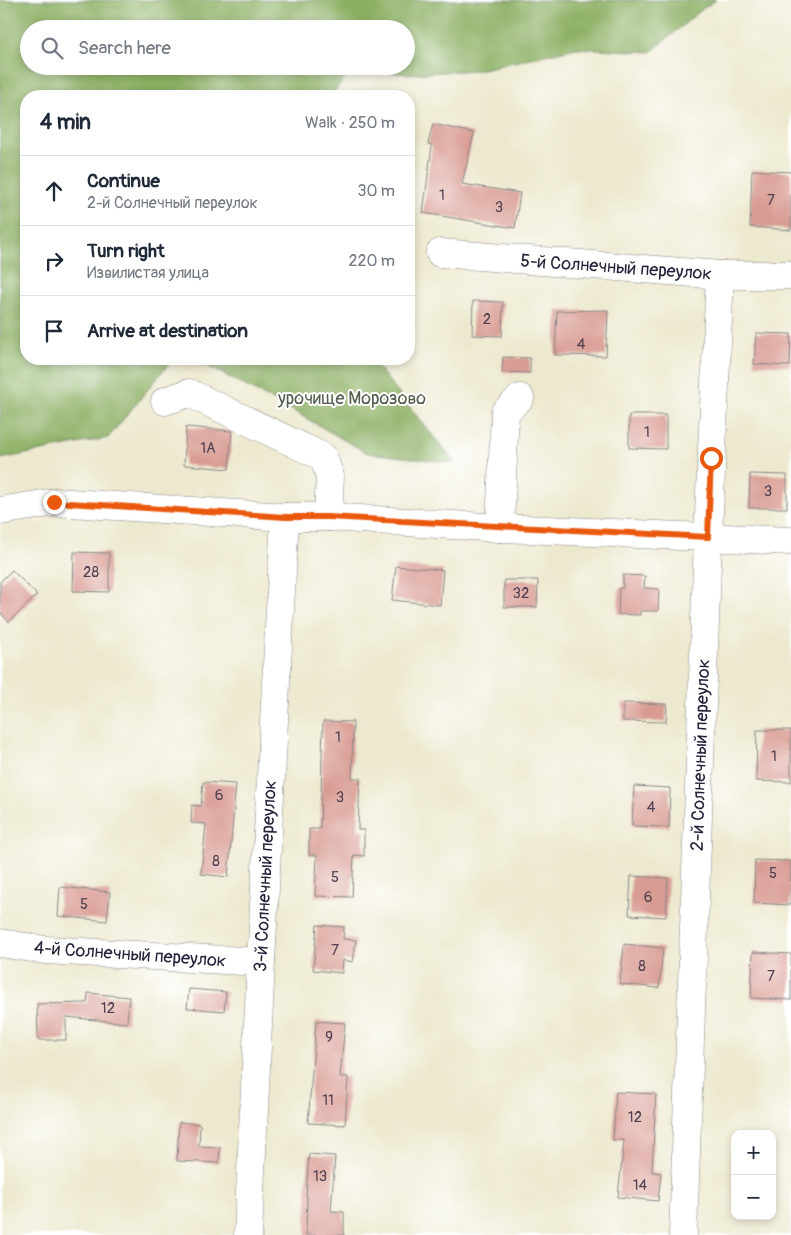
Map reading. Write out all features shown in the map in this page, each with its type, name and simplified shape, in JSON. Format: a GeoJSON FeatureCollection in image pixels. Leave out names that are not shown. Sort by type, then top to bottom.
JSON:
{"type":"FeatureCollection","features":[{"type":"Feature","properties":{"kind":"street","name":"5-й Солнечный переулок"},"geometry":{"type":"LineString","coordinates":[[440,253],[720,274],[791,275]]}},
{"type":"Feature","properties":{"kind":"street","name":"2-й Солнечный переулок"},"geometry":{"type":"LineString","coordinates":[[683,1235],[708,537],[720,274]]}},
{"type":"Feature","properties":{"kind":"street"},"geometry":{"type":"LineString","coordinates":[[165,401],[189,393],[323,457],[330,476],[328,517]]}},
{"type":"Feature","properties":{"kind":"street"},"geometry":{"type":"LineString","coordinates":[[500,528],[505,412],[520,398]]}},
{"type":"Feature","properties":{"kind":"street"},"geometry":{"type":"LineString","coordinates":[[0,511],[54,502],[285,517],[328,517],[500,528],[791,541]]}},
{"type":"Feature","properties":{"kind":"street","name":"3-й Солнечный переулок"},"geometry":{"type":"LineString","coordinates":[[248,1235],[285,517]]}},
{"type":"Feature","properties":{"kind":"street","name":"4-й Солнечный переулок"},"geometry":{"type":"LineString","coordinates":[[0,943],[44,950],[261,962]]}},
{"type":"Feature","properties":{"kind":"green space"},"geometry":{"type":"Polygon","coordinates":[[[0,0],[716,0],[651,52],[576,48],[478,70],[415,74],[415,20],[20,20],[20,75],[347,75],[336,90],[20,90],[20,365],[168,365],[108,438],[0,459],[0,0]]]}},
{"type":"Feature","properties":{"kind":"green space","name":"урочище Морозово"},"geometry":{"type":"Polygon","coordinates":[[[206,365],[376,365],[455,463],[367,453],[288,408],[206,365]]]}},
{"type":"Feature","properties":{"kind":"building"},"geometry":{"type":"Polygon","coordinates":[[[433,124],[474,133],[462,184],[520,193],[515,228],[423,213],[432,145],[428,144],[433,124]]]}},
{"type":"Feature","properties":{"kind":"building"},"geometry":{"type":"Polygon","coordinates":[[[752,170],[791,172],[791,230],[750,227],[752,170]]]}},
{"type":"Feature","properties":{"kind":"building"},"geometry":{"type":"Polygon","coordinates":[[[473,301],[503,302],[502,336],[472,335],[473,301]]]}},
{"type":"Feature","properties":{"kind":"building"},"geometry":{"type":"Polygon","coordinates":[[[608,310],[606,356],[555,355],[557,311],[608,310]]]}},
{"type":"Feature","properties":{"kind":"building"},"geometry":{"type":"Polygon","coordinates":[[[756,333],[791,334],[790,366],[754,364],[756,333]]]}},
{"type":"Feature","properties":{"kind":"building"},"geometry":{"type":"Polygon","coordinates":[[[503,357],[530,358],[530,373],[502,372],[503,357]]]}},
{"type":"Feature","properties":{"kind":"building"},"geometry":{"type":"Polygon","coordinates":[[[629,415],[666,415],[666,449],[629,448],[629,415]]]}},
{"type":"Feature","properties":{"kind":"building"},"geometry":{"type":"Polygon","coordinates":[[[186,427],[232,431],[229,469],[184,465],[186,427]]]}},
{"type":"Feature","properties":{"kind":"building"},"geometry":{"type":"Polygon","coordinates":[[[750,474],[787,475],[787,508],[749,508],[750,474]]]}},
{"type":"Feature","properties":{"kind":"building"},"geometry":{"type":"Polygon","coordinates":[[[74,552],[109,553],[109,592],[73,591],[74,552]]]}},
{"type":"Feature","properties":{"kind":"building"},"geometry":{"type":"Polygon","coordinates":[[[396,566],[443,570],[440,605],[392,600],[396,566]]]}},
{"type":"Feature","properties":{"kind":"building"},"geometry":{"type":"Polygon","coordinates":[[[12,570],[37,595],[9,622],[0,612],[0,582],[12,570]]]}},
{"type":"Feature","properties":{"kind":"building"},"geometry":{"type":"Polygon","coordinates":[[[623,575],[645,576],[644,588],[659,589],[658,611],[640,611],[640,615],[618,614],[619,588],[623,588],[623,575]]]}},
{"type":"Feature","properties":{"kind":"building"},"geometry":{"type":"Polygon","coordinates":[[[504,580],[538,580],[537,607],[504,607],[504,580]]]}},
{"type":"Feature","properties":{"kind":"building"},"geometry":{"type":"Polygon","coordinates":[[[623,703],[667,704],[666,722],[623,721],[623,703]]]}},
{"type":"Feature","properties":{"kind":"building"},"geometry":{"type":"Polygon","coordinates":[[[323,721],[353,722],[352,778],[360,778],[358,830],[364,830],[364,856],[354,855],[352,897],[315,896],[317,855],[309,855],[309,829],[320,829],[323,721]]]}},
{"type":"Feature","properties":{"kind":"building"},"geometry":{"type":"Polygon","coordinates":[[[757,730],[791,730],[791,782],[756,781],[757,730]]]}},
{"type":"Feature","properties":{"kind":"building"},"geometry":{"type":"Polygon","coordinates":[[[203,782],[236,784],[228,877],[201,874],[206,824],[191,823],[192,805],[201,806],[203,782]]]}},
{"type":"Feature","properties":{"kind":"building"},"geometry":{"type":"Polygon","coordinates":[[[634,786],[670,788],[669,827],[632,826],[634,786]]]}},
{"type":"Feature","properties":{"kind":"building"},"geometry":{"type":"Polygon","coordinates":[[[755,860],[791,861],[790,905],[754,903],[755,860]]]}},
{"type":"Feature","properties":{"kind":"building"},"geometry":{"type":"Polygon","coordinates":[[[631,876],[668,878],[666,917],[629,915],[631,876]]]}},
{"type":"Feature","properties":{"kind":"building"},"geometry":{"type":"Polygon","coordinates":[[[60,887],[110,892],[107,921],[58,916],[60,887]]]}},
{"type":"Feature","properties":{"kind":"building"},"geometry":{"type":"Polygon","coordinates":[[[317,925],[344,927],[343,939],[356,940],[353,962],[343,960],[342,973],[313,970],[317,925]]]}},
{"type":"Feature","properties":{"kind":"building"},"geometry":{"type":"Polygon","coordinates":[[[624,944],[663,948],[659,988],[620,984],[624,944]]]}},
{"type":"Feature","properties":{"kind":"building"},"geometry":{"type":"Polygon","coordinates":[[[753,952],[791,954],[791,1000],[751,998],[753,952]]]}},
{"type":"Feature","properties":{"kind":"building"},"geometry":{"type":"Polygon","coordinates":[[[189,989],[226,992],[224,1011],[187,1008],[189,989]]]}},
{"type":"Feature","properties":{"kind":"building"},"geometry":{"type":"Polygon","coordinates":[[[88,993],[129,997],[127,1023],[66,1017],[66,1040],[38,1040],[37,1004],[87,1003],[88,993]]]}},
{"type":"Feature","properties":{"kind":"building"},"geometry":{"type":"Polygon","coordinates":[[[316,1021],[345,1023],[340,1077],[348,1077],[345,1125],[308,1123],[316,1021]]]}},
{"type":"Feature","properties":{"kind":"building"},"geometry":{"type":"Polygon","coordinates":[[[616,1092],[656,1094],[652,1172],[661,1173],[658,1201],[618,1197],[624,1140],[613,1140],[616,1092]]]}},
{"type":"Feature","properties":{"kind":"building"},"geometry":{"type":"Polygon","coordinates":[[[179,1122],[200,1124],[199,1146],[220,1147],[219,1163],[177,1161],[179,1122]]]}},
{"type":"Feature","properties":{"kind":"building"},"geometry":{"type":"Polygon","coordinates":[[[309,1154],[335,1156],[331,1211],[344,1212],[344,1235],[306,1235],[309,1154]]]}},
{"type":"Feature","properties":{"kind":"route"},"geometry":{"type":"LineString","coordinates":[[54,502],[285,517],[328,517],[500,528],[708,537],[711,458]]}}]}
